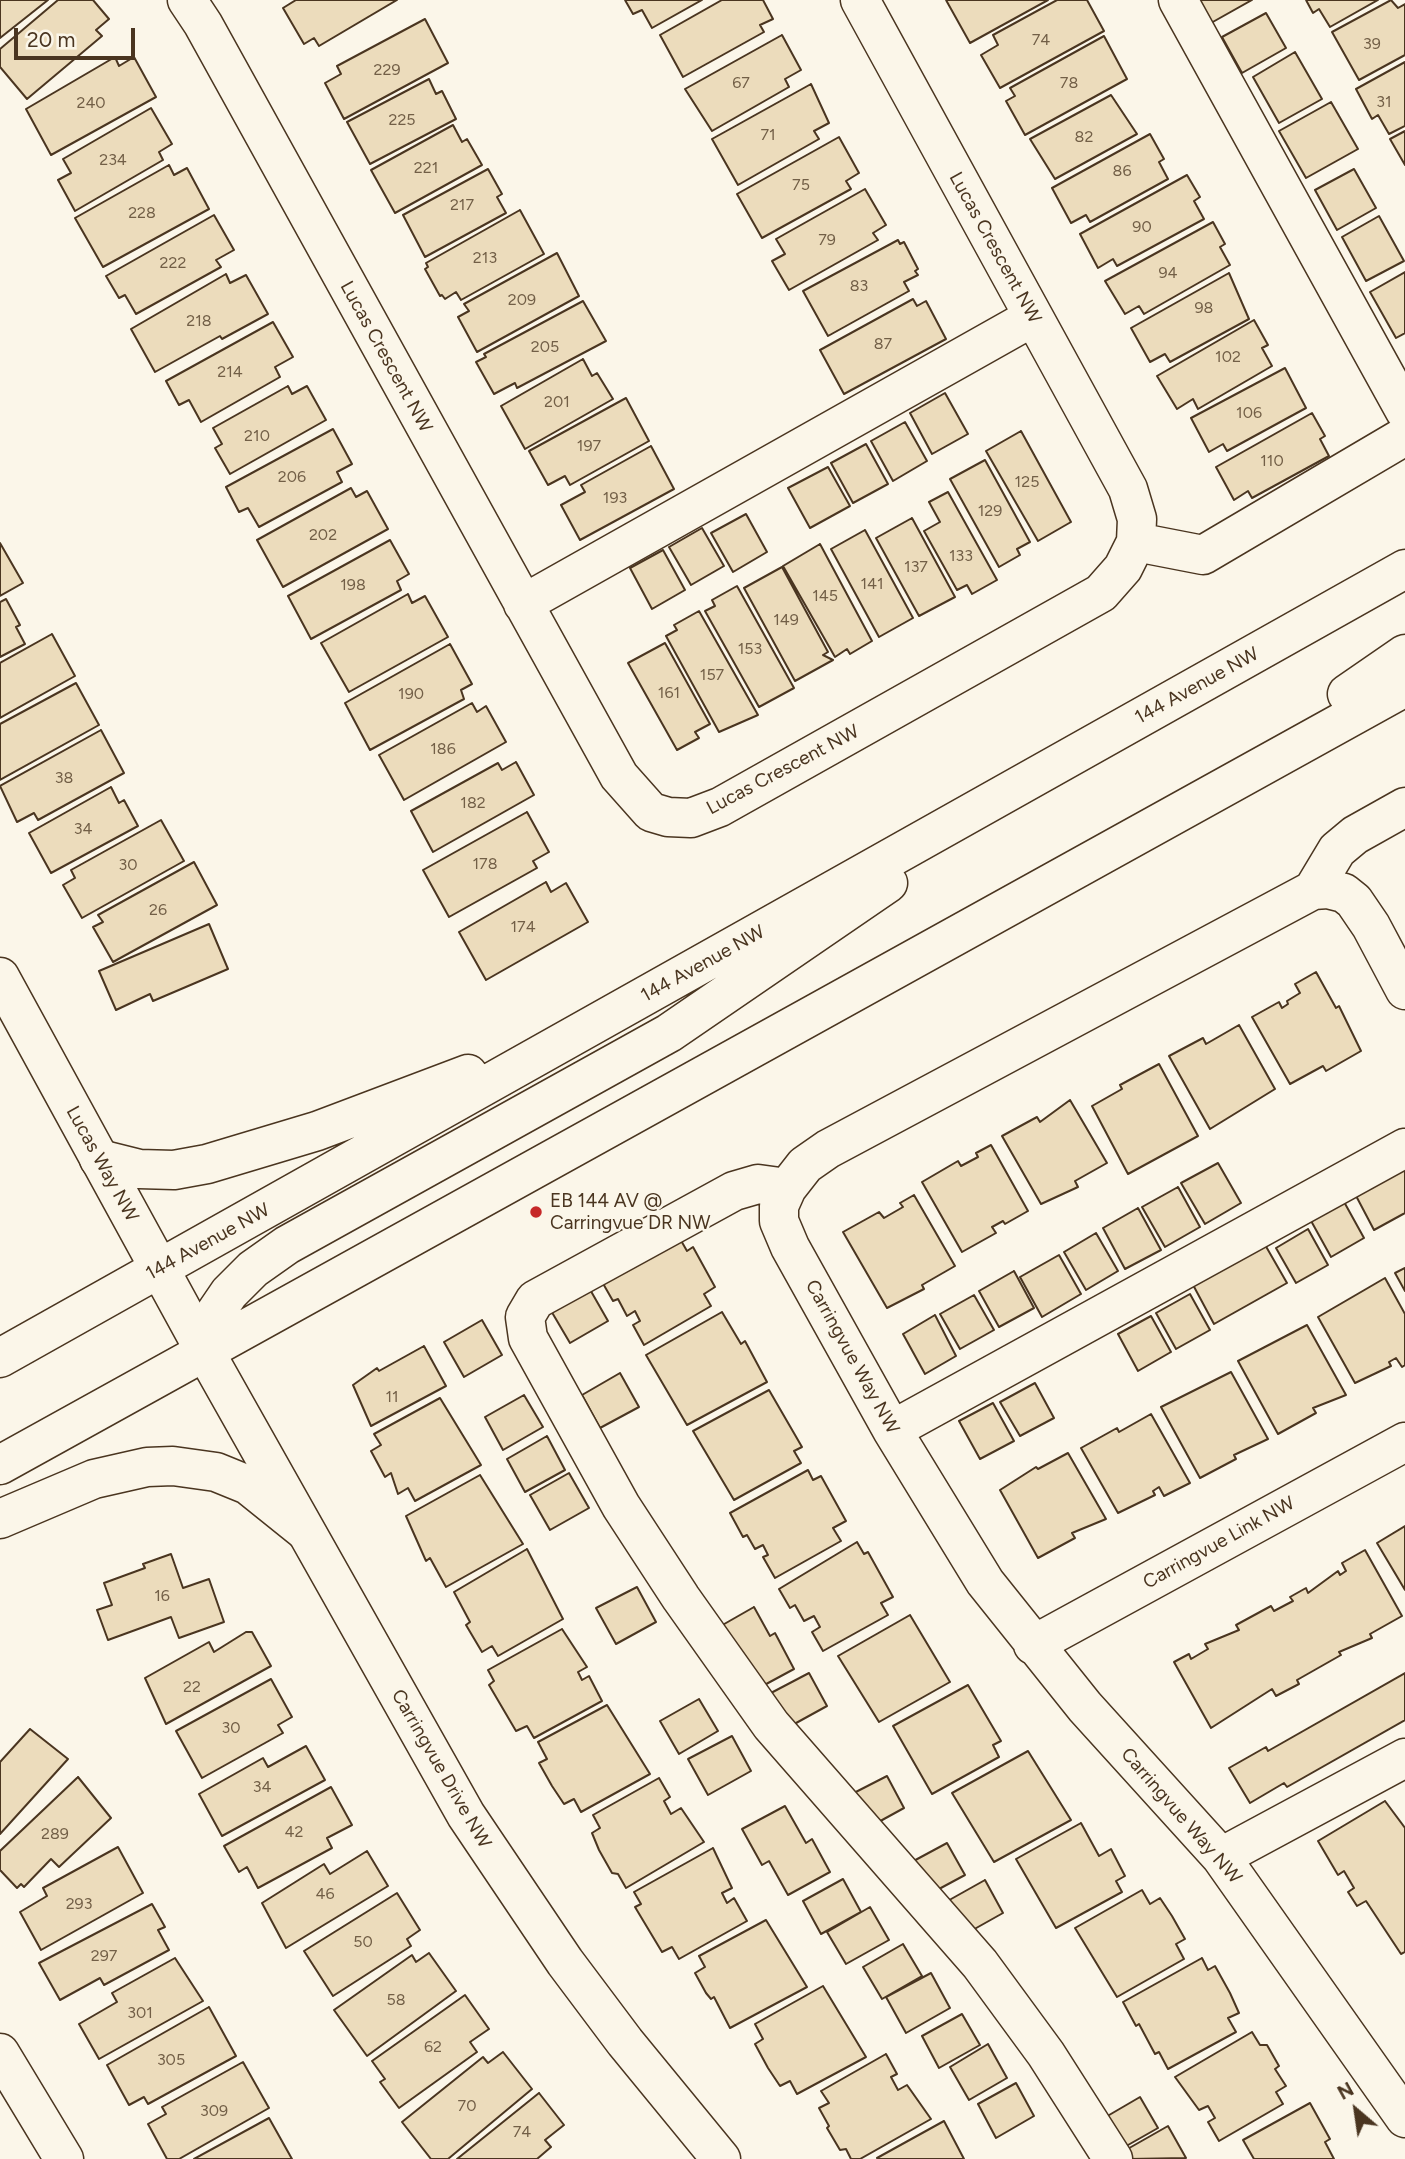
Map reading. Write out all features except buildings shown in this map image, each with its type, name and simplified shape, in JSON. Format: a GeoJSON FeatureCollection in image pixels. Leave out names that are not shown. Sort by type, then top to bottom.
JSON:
{"type":"FeatureCollection","features":[{"type":"Feature","properties":{"kind":"street","name":"Lucas Crescent NW"},"geometry":{"type":"LineString","coordinates":[[187,0],[203,24],[619,776],[638,800],[652,812],[668,817],[691,818],[720,807],[1101,593],[1123,568],[1136,542],[1138,519],[1128,489],[860,0]]}},
{"type":"Feature","properties":{"kind":"street"},"geometry":{"type":"LineString","coordinates":[[1178,0],[1405,411]]}},
{"type":"Feature","properties":{"kind":"street"},"geometry":{"type":"LineString","coordinates":[[523,604],[1033,317]]}},
{"type":"Feature","properties":{"kind":"street"},"geometry":{"type":"LineString","coordinates":[[1136,542],[1203,555],[1405,436]]}},
{"type":"Feature","properties":{"kind":"street","name":"144 Avenue NW"},"geometry":{"type":"LineString","coordinates":[[0,1358],[1405,569]]}},
{"type":"Feature","properties":{"kind":"street"},"geometry":{"type":"LineString","coordinates":[[1149,828],[1405,654]]}},
{"type":"Feature","properties":{"kind":"street"},"geometry":{"type":"LineString","coordinates":[[0,1465],[1405,687]]}},
{"type":"Feature","properties":{"kind":"street"},"geometry":{"type":"LineString","coordinates":[[1334,726],[1405,701]]}},
{"type":"Feature","properties":{"kind":"street"},"geometry":{"type":"LineString","coordinates":[[204,1350],[214,1315],[229,1293],[253,1269],[287,1245],[669,1033],[845,915],[1013,789]]}},
{"type":"Feature","properties":{"kind":"street"},"geometry":{"type":"LineString","coordinates":[[1313,891],[1337,850],[1355,835],[1405,807]]}},
{"type":"Feature","properties":{"kind":"street"},"geometry":{"type":"LineString","coordinates":[[1313,891],[1328,889],[1344,893],[1354,901],[1371,926],[1405,990]]}},
{"type":"Feature","properties":{"kind":"street","name":"Carringvue Way NW"},"geometry":{"type":"LineString","coordinates":[[1313,891],[828,1149],[806,1165],[787,1188],[779,1206],[779,1221],[784,1235],[891,1430],[971,1560],[1033,1645],[1221,1857],[1405,2118]]}},
{"type":"Feature","properties":{"kind":"street","name":"Lucas Way NW"},"geometry":{"type":"LineString","coordinates":[[0,977],[204,1350]]}},
{"type":"Feature","properties":{"kind":"street"},"geometry":{"type":"LineString","coordinates":[[99,1159],[139,1169],[174,1170],[232,1158],[317,1131],[591,1027]]}},
{"type":"Feature","properties":{"kind":"street"},"geometry":{"type":"LineString","coordinates":[[891,1430],[1405,1148]]}},
{"type":"Feature","properties":{"kind":"street"},"geometry":{"type":"LineString","coordinates":[[787,1188],[758,1184],[734,1191],[535,1300],[525,1317],[528,1338],[621,1506],[771,1725],[980,1964],[1046,2054],[1113,2159]]}},
{"type":"Feature","properties":{"kind":"street","name":"Carringvue Drive NW"},"geometry":{"type":"LineString","coordinates":[[204,1350],[431,1757],[511,1886],[708,2155]]}},
{"type":"Feature","properties":{"kind":"street","name":"Carringvue Link NW"},"geometry":{"type":"LineString","coordinates":[[1033,1645],[1405,1442]]}},
{"type":"Feature","properties":{"kind":"street"},"geometry":{"type":"LineString","coordinates":[[0,1519],[94,1479],[147,1467],[173,1466],[216,1472],[248,1485],[304,1530]]}},
{"type":"Feature","properties":{"kind":"street"},"geometry":{"type":"LineString","coordinates":[[1221,1857],[1405,1758]]}},
{"type":"Feature","properties":{"kind":"street"},"geometry":{"type":"LineString","coordinates":[[0,2053],[64,2159]]}},
{"type":"Feature","properties":{"kind":"place","name":"EB 144 AV @ Carringvue DR NW"},"geometry":{"type":"Point","coordinates":[536,1212]}}]}
